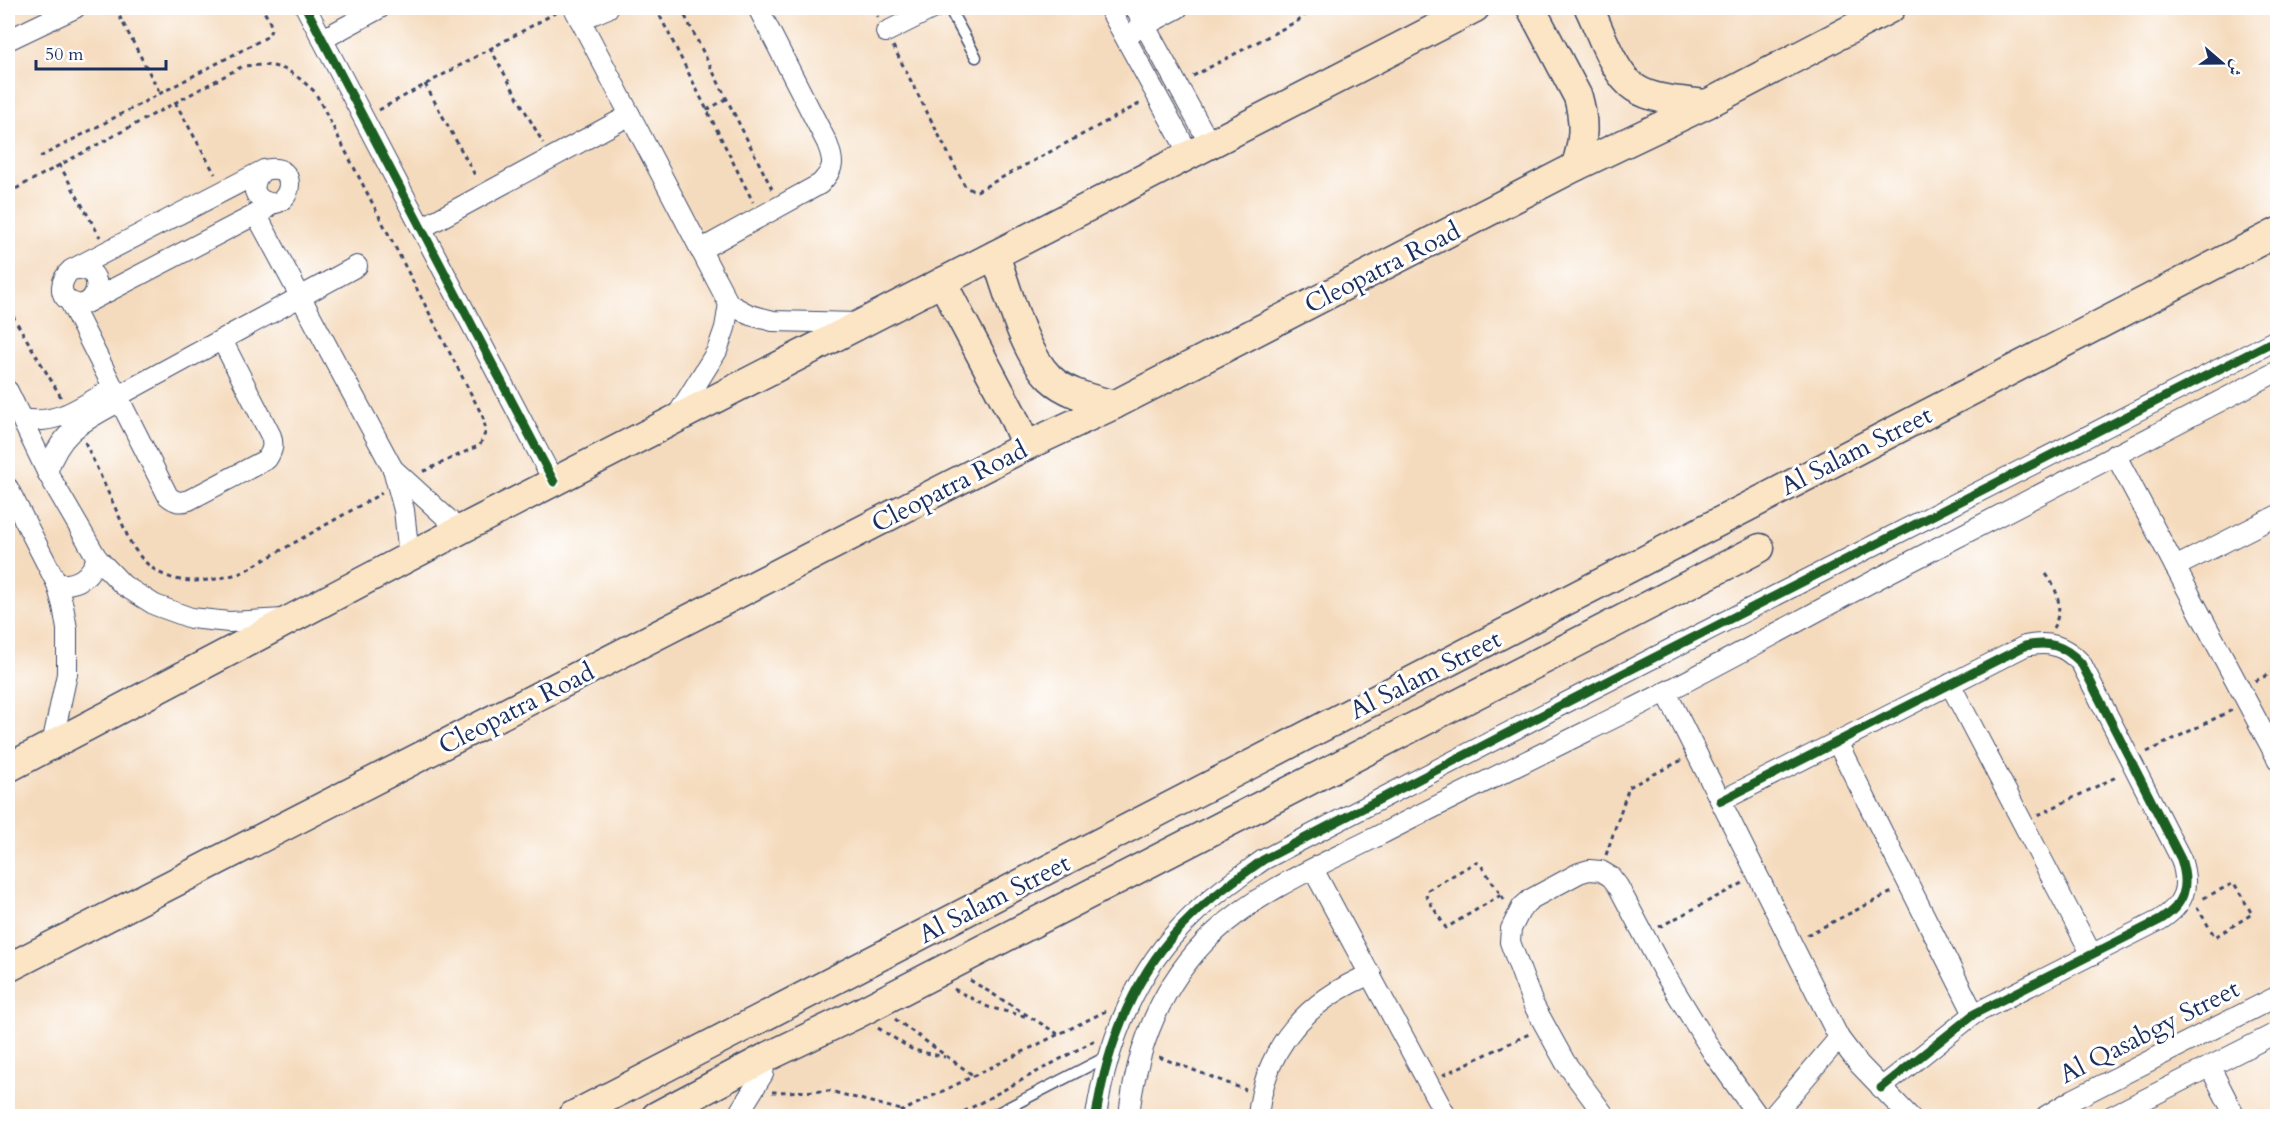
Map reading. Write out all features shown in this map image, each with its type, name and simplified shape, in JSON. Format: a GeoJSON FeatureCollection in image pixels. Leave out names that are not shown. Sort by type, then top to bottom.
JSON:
{"type":"FeatureCollection","features":[{"type":"Feature","properties":{"kind":"main road"},"geometry":{"type":"LineString","coordinates":[[8,768],[409,556],[1475,8]]}},
{"type":"Feature","properties":{"kind":"main road"},"geometry":{"type":"LineString","coordinates":[[1531,8],[1578,97],[1583,138],[1575,167]]}},
{"type":"Feature","properties":{"kind":"main road"},"geometry":{"type":"LineString","coordinates":[[1589,8],[1624,79],[1635,89],[1662,98],[1707,104]]}},
{"type":"Feature","properties":{"kind":"main road","name":"Cleopatra Road"},"geometry":{"type":"LineString","coordinates":[[8,968],[1026,446],[1114,405],[1575,167],[1707,104],[1891,8]]}},
{"type":"Feature","properties":{"kind":"main road","name":"Al Salam Street"},"geometry":{"type":"LineString","coordinates":[[572,1116],[2277,232]]}},
{"type":"Feature","properties":{"kind":"main road"},"geometry":{"type":"LineString","coordinates":[[995,255],[1029,347],[1040,366],[1064,387],[1078,394],[1114,405]]}},
{"type":"Feature","properties":{"kind":"main road"},"geometry":{"type":"LineString","coordinates":[[942,282],[1012,414],[1026,446]]}},
{"type":"Feature","properties":{"kind":"main road","name":"Al Salam Street"},"geometry":{"type":"LineString","coordinates":[[656,1116],[1760,548]]}},
{"type":"Feature","properties":{"kind":"street"},"geometry":{"type":"LineString","coordinates":[[8,40],[75,8]]}},
{"type":"Feature","properties":{"kind":"street"},"geometry":{"type":"LineString","coordinates":[[306,8],[554,482]]}},
{"type":"Feature","properties":{"kind":"street"},"geometry":{"type":"LineString","coordinates":[[323,39],[380,8]]}},
{"type":"Feature","properties":{"kind":"street"},"geometry":{"type":"LineString","coordinates":[[608,8],[577,14],[729,304],[750,315],[773,321],[862,323]]}},
{"type":"Feature","properties":{"kind":"street"},"geometry":{"type":"LineString","coordinates":[[700,250],[820,184],[830,173],[833,158],[758,8]]}},
{"type":"Feature","properties":{"kind":"street"},"geometry":{"type":"LineString","coordinates":[[886,32],[934,8]]}},
{"type":"Feature","properties":{"kind":"street"},"geometry":{"type":"LineString","coordinates":[[1109,8],[1156,95],[1199,149]]}},
{"type":"Feature","properties":{"kind":"street"},"geometry":{"type":"LineString","coordinates":[[1136,8],[1178,84],[1199,149]]}},
{"type":"Feature","properties":{"kind":"street"},"geometry":{"type":"LineString","coordinates":[[1125,36],[1178,8]]}},
{"type":"Feature","properties":{"kind":"street"},"geometry":{"type":"LineString","coordinates":[[422,228],[630,115]]}},
{"type":"Feature","properties":{"kind":"street"},"geometry":{"type":"LineString","coordinates":[[79,302],[280,201],[271,203],[262,201],[256,194],[254,185],[257,176],[264,170],[71,270],[64,277],[63,295],[79,302],[117,395],[168,496],[181,503],[267,459],[272,452],[271,436],[222,340]]}},
{"type":"Feature","properties":{"kind":"street"},"geometry":{"type":"LineString","coordinates":[[256,214],[398,478],[409,556]]}},
{"type":"Feature","properties":{"kind":"street"},"geometry":{"type":"LineString","coordinates":[[22,419],[74,419],[357,266]]}},
{"type":"Feature","properties":{"kind":"street"},"geometry":{"type":"LineString","coordinates":[[71,270],[80,268],[89,271],[95,278],[97,287],[95,296],[79,302]]}},
{"type":"Feature","properties":{"kind":"street"},"geometry":{"type":"LineString","coordinates":[[674,421],[717,351],[725,328],[729,304]]}},
{"type":"Feature","properties":{"kind":"street"},"geometry":{"type":"LineString","coordinates":[[1096,1116],[1101,1079],[1118,1027],[1131,998],[1159,953],[1189,918],[1224,888],[1263,860],[2277,339]]}},
{"type":"Feature","properties":{"kind":"street"},"geometry":{"type":"LineString","coordinates":[[1129,1116],[1133,1083],[1141,1050],[1161,1003],[1183,967],[1211,935],[1244,908],[1313,869],[1451,798],[1666,692],[1898,567],[2277,371]]}},
{"type":"Feature","properties":{"kind":"street"},"geometry":{"type":"LineString","coordinates":[[8,391],[47,472],[97,558],[123,585],[172,613],[210,621],[289,619]]}},
{"type":"Feature","properties":{"kind":"street"},"geometry":{"type":"LineString","coordinates":[[47,472],[74,419]]}},
{"type":"Feature","properties":{"kind":"street"},"geometry":{"type":"LineString","coordinates":[[2115,454],[2277,760]]}},
{"type":"Feature","properties":{"kind":"street"},"geometry":{"type":"LineString","coordinates":[[398,478],[460,530]]}},
{"type":"Feature","properties":{"kind":"street"},"geometry":{"type":"LineString","coordinates":[[8,488],[57,584],[65,617],[68,651],[64,696],[52,744]]}},
{"type":"Feature","properties":{"kind":"street"},"geometry":{"type":"LineString","coordinates":[[2175,567],[2277,515]]}},
{"type":"Feature","properties":{"kind":"street"},"geometry":{"type":"LineString","coordinates":[[1884,541],[1898,567]]}},
{"type":"Feature","properties":{"kind":"street"},"geometry":{"type":"LineString","coordinates":[[57,584],[83,580],[89,574],[97,558]]}},
{"type":"Feature","properties":{"kind":"street"},"geometry":{"type":"LineString","coordinates":[[1721,801],[2025,646],[2040,643],[2056,645],[2070,652],[2081,663],[2181,859],[2185,872],[2185,887],[2181,900],[2172,912],[1974,1014],[1881,1088]]}},
{"type":"Feature","properties":{"kind":"street"},"geometry":{"type":"LineString","coordinates":[[1950,684],[2091,955]]}},
{"type":"Feature","properties":{"kind":"street"},"geometry":{"type":"LineString","coordinates":[[1666,692],[1839,1038],[1858,1063],[1909,1116]]}},
{"type":"Feature","properties":{"kind":"street"},"geometry":{"type":"LineString","coordinates":[[1837,742],[1974,1014]]}},
{"type":"Feature","properties":{"kind":"street"},"geometry":{"type":"LineString","coordinates":[[1436,770],[1451,798]]}},
{"type":"Feature","properties":{"kind":"street"},"geometry":{"type":"LineString","coordinates":[[1313,869],[1446,1116]]}},
{"type":"Feature","properties":{"kind":"street"},"geometry":{"type":"LineString","coordinates":[[1605,1116],[1565,1062],[1545,1027],[1533,1004],[1510,942],[1515,918],[1531,899],[1589,870],[1601,871],[1611,877],[1618,886],[1713,1053],[1758,1116]]}},
{"type":"Feature","properties":{"kind":"street"},"geometry":{"type":"LineString","coordinates":[[1258,1116],[1266,1079],[1289,1033],[1306,1014],[1333,993],[1371,974]]}},
{"type":"Feature","properties":{"kind":"street","name":"Al Qasabgy Street"},"geometry":{"type":"LineString","coordinates":[[2046,1116],[2074,1099],[2277,996]]}},
{"type":"Feature","properties":{"kind":"street"},"geometry":{"type":"LineString","coordinates":[[2112,1116],[2277,1032]]}},
{"type":"Feature","properties":{"kind":"street"},"geometry":{"type":"LineString","coordinates":[[1773,1116],[1839,1038]]}},
{"type":"Feature","properties":{"kind":"street"},"geometry":{"type":"LineString","coordinates":[[737,1116],[763,1074],[765,1058]]}},
{"type":"Feature","properties":{"kind":"street"},"geometry":{"type":"LineString","coordinates":[[2210,1067],[2235,1116]]}},
{"type":"Feature","properties":{"kind":"lane"},"geometry":{"type":"LineString","coordinates":[[949,8],[976,57]]}},
{"type":"Feature","properties":{"kind":"lane"},"geometry":{"type":"LineString","coordinates":[[992,1116],[1108,1056]]}},
{"type":"Feature","properties":{"kind":"path"},"geometry":{"type":"LineString","coordinates":[[115,8],[160,93]]}},
{"type":"Feature","properties":{"kind":"path"},"geometry":{"type":"LineString","coordinates":[[40,157],[270,34],[272,27],[262,8]]}},
{"type":"Feature","properties":{"kind":"path"},"geometry":{"type":"LineString","coordinates":[[364,118],[564,8]]}},
{"type":"Feature","properties":{"kind":"path"},"geometry":{"type":"LineString","coordinates":[[656,8],[761,217]]}},
{"type":"Feature","properties":{"kind":"path"},"geometry":{"type":"LineString","coordinates":[[681,8],[780,206]]}},
{"type":"Feature","properties":{"kind":"path"},"geometry":{"type":"LineString","coordinates":[[873,8],[966,188],[971,191],[977,191],[1156,95]]}},
{"type":"Feature","properties":{"kind":"path"},"geometry":{"type":"LineString","coordinates":[[1178,84],[1303,18],[1308,8]]}},
{"type":"Feature","properties":{"kind":"path"},"geometry":{"type":"LineString","coordinates":[[490,48],[551,158]]}},
{"type":"Feature","properties":{"kind":"path"},"geometry":{"type":"LineString","coordinates":[[8,193],[243,66],[270,64],[295,73],[315,92],[483,417],[486,431],[480,445],[398,478],[241,573],[216,580],[190,582],[168,577],[150,566],[135,550],[74,419],[8,308]]}},
{"type":"Feature","properties":{"kind":"path"},"geometry":{"type":"LineString","coordinates":[[425,84],[486,194]]}},
{"type":"Feature","properties":{"kind":"path"},"geometry":{"type":"LineString","coordinates":[[707,110],[726,99]]}},
{"type":"Feature","properties":{"kind":"path"},"geometry":{"type":"LineString","coordinates":[[175,102],[224,191]]}},
{"type":"Feature","properties":{"kind":"path"},"geometry":{"type":"LineString","coordinates":[[59,164],[108,251]]}},
{"type":"Feature","properties":{"kind":"path"},"geometry":{"type":"LineString","coordinates":[[2040,643],[2050,634],[2059,609],[2054,584],[2046,574]]}},
{"type":"Feature","properties":{"kind":"path"},"geometry":{"type":"LineString","coordinates":[[2023,823],[2133,764],[2244,696],[2277,670]]}},
{"type":"Feature","properties":{"kind":"path"},"geometry":{"type":"LineString","coordinates":[[1601,871],[1629,787],[1697,753]]}},
{"type":"Feature","properties":{"kind":"path"},"geometry":{"type":"LineString","coordinates":[[1501,895],[1446,928],[1426,898],[1428,891],[1476,862],[1481,865],[1501,895],[1515,918]]}},
{"type":"Feature","properties":{"kind":"path"},"geometry":{"type":"LineString","coordinates":[[1644,935],[1758,875]]}},
{"type":"Feature","properties":{"kind":"path"},"geometry":{"type":"LineString","coordinates":[[2232,883],[2236,885],[2252,914],[2215,937],[2195,903],[2232,883]]}},
{"type":"Feature","properties":{"kind":"path"},"geometry":{"type":"LineString","coordinates":[[1791,942],[1908,884]]}},
{"type":"Feature","properties":{"kind":"path"},"geometry":{"type":"LineString","coordinates":[[940,971],[988,1007],[1030,1017]]}},
{"type":"Feature","properties":{"kind":"path"},"geometry":{"type":"LineString","coordinates":[[940,971],[1030,1017],[1058,1034]]}},
{"type":"Feature","properties":{"kind":"path"},"geometry":{"type":"LineString","coordinates":[[892,1116],[1131,998]]}},
{"type":"Feature","properties":{"kind":"path"},"geometry":{"type":"LineString","coordinates":[[866,1009],[913,1050],[947,1057]]}},
{"type":"Feature","properties":{"kind":"path"},"geometry":{"type":"LineString","coordinates":[[866,1009],[947,1057],[974,1076]]}},
{"type":"Feature","properties":{"kind":"path"},"geometry":{"type":"LineString","coordinates":[[956,1116],[1118,1027]]}},
{"type":"Feature","properties":{"kind":"path"},"geometry":{"type":"LineString","coordinates":[[1428,1082],[1545,1027]]}},
{"type":"Feature","properties":{"kind":"path"},"geometry":{"type":"LineString","coordinates":[[1141,1050],[1262,1096]]}},
{"type":"Feature","properties":{"kind":"path"},"geometry":{"type":"LineString","coordinates":[[751,1092],[830,1091],[903,1111]]}},
{"type":"Feature","properties":{"kind":"cycle path"},"geometry":{"type":"LineString","coordinates":[[306,8],[554,482]]}},
{"type":"Feature","properties":{"kind":"cycle path"},"geometry":{"type":"LineString","coordinates":[[1096,1116],[1116,1035],[1127,1009],[1154,960],[1199,909],[1263,860],[2278,339]]}},
{"type":"Feature","properties":{"kind":"cycle path"},"geometry":{"type":"LineString","coordinates":[[1721,801],[2025,646],[2041,644],[2056,646],[2081,663],[2181,859],[2185,886],[2180,901],[2160,920],[1974,1014],[1881,1088]]}}]}
